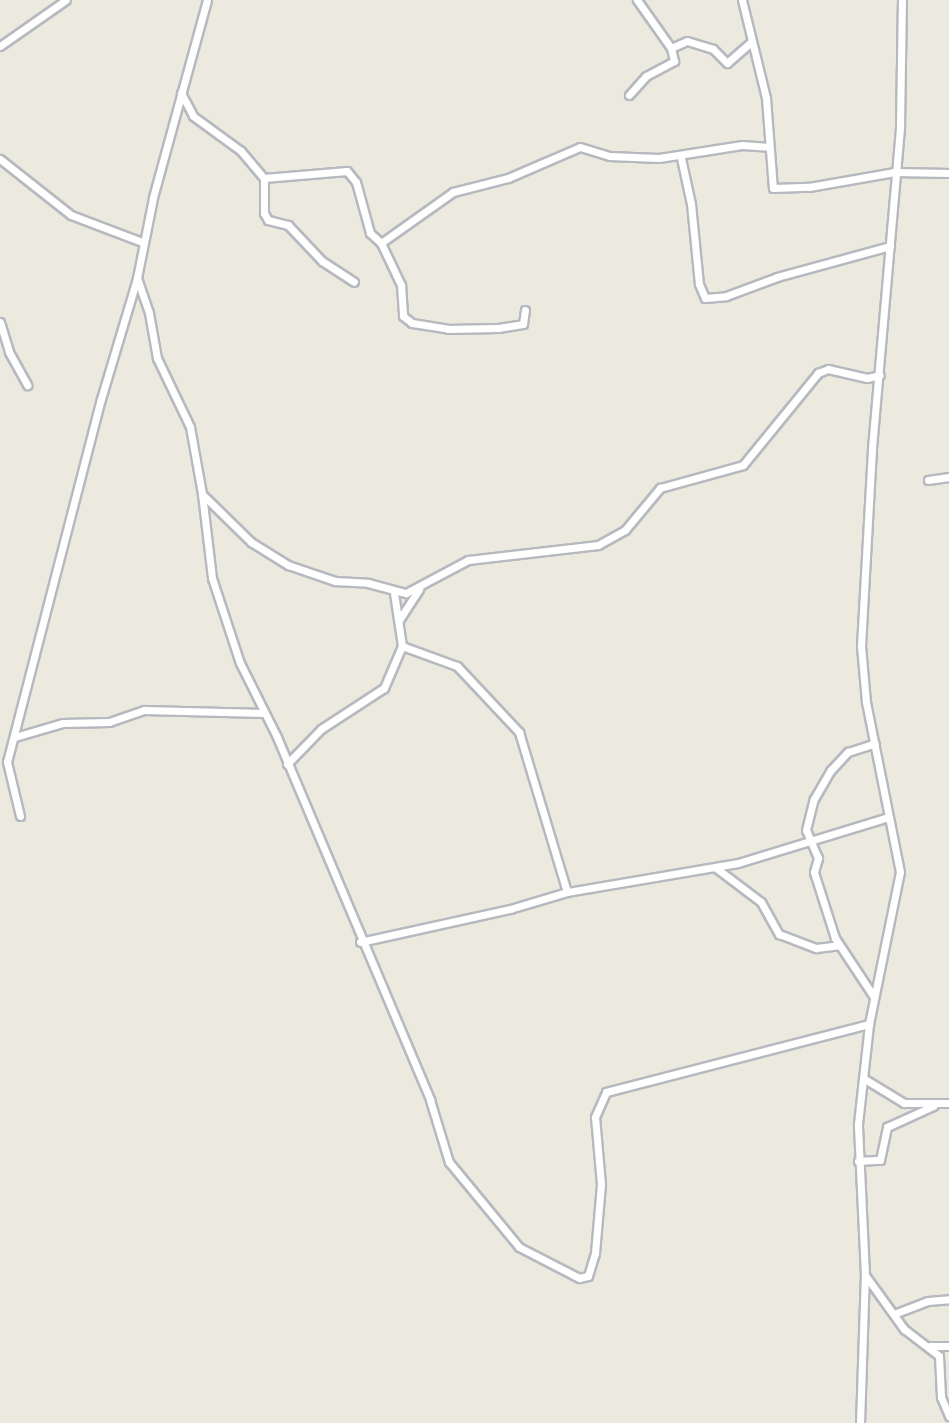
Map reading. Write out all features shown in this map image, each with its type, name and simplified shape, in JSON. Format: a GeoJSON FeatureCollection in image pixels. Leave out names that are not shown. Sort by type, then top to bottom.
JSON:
{"type":"FeatureCollection","features":[{"type":"Feature","properties":{"kind":"street"},"geometry":{"type":"LineString","coordinates":[[0,46],[66,0]]}},
{"type":"Feature","properties":{"kind":"street"},"geometry":{"type":"LineString","coordinates":[[20,816],[7,771],[101,399],[137,278],[142,242],[207,0]]}},
{"type":"Feature","properties":{"kind":"street"},"geometry":{"type":"LineString","coordinates":[[629,95],[646,76],[674,61],[671,48],[637,0]]}},
{"type":"Feature","properties":{"kind":"street"},"geometry":{"type":"LineString","coordinates":[[742,0],[766,98],[769,147],[776,190],[895,172],[949,173]]}},
{"type":"Feature","properties":{"kind":"street"},"geometry":{"type":"LineString","coordinates":[[860,1423],[864,1275],[858,1161],[863,1077],[874,997],[901,872],[888,817],[861,646],[895,172],[902,0]]}},
{"type":"Feature","properties":{"kind":"street"},"geometry":{"type":"LineString","coordinates":[[671,48],[687,41],[713,49],[727,63],[751,42]]}},
{"type":"Feature","properties":{"kind":"street"},"geometry":{"type":"LineString","coordinates":[[181,93],[193,116],[241,151],[264,178],[264,213],[268,220],[288,225],[322,261],[354,282]]}},
{"type":"Feature","properties":{"kind":"street"},"geometry":{"type":"LineString","coordinates":[[381,243],[453,192],[508,178],[580,147],[627,158],[681,158],[742,145],[769,147]]}},
{"type":"Feature","properties":{"kind":"street"},"geometry":{"type":"LineString","coordinates":[[681,158],[691,204],[699,284],[705,298],[726,296],[777,276],[890,246]]}},
{"type":"Feature","properties":{"kind":"street"},"geometry":{"type":"LineString","coordinates":[[0,159],[71,215],[142,242]]}},
{"type":"Feature","properties":{"kind":"street"},"geometry":{"type":"LineString","coordinates":[[264,178],[347,172],[356,182],[370,233],[381,243],[401,285],[403,316],[412,323],[447,329],[498,328],[523,324],[525,310]]}},
{"type":"Feature","properties":{"kind":"street"},"geometry":{"type":"LineString","coordinates":[[137,278],[149,313],[157,358],[193,437],[217,596],[360,942],[430,1100],[453,1171],[519,1247],[579,1278],[588,1276],[595,1253],[601,1184],[595,1116],[606,1092],[869,1024]]}},
{"type":"Feature","properties":{"kind":"street"},"geometry":{"type":"LineString","coordinates":[[0,321],[9,352],[27,385]]}},
{"type":"Feature","properties":{"kind":"street"},"geometry":{"type":"LineString","coordinates":[[202,494],[251,542],[288,565],[394,593],[419,589],[468,560],[577,550],[610,541],[625,530],[660,488],[743,465],[818,373],[828,369],[867,378],[880,375]]}},
{"type":"Feature","properties":{"kind":"street"},"geometry":{"type":"LineString","coordinates":[[928,480],[949,477]]}},
{"type":"Feature","properties":{"kind":"street"},"geometry":{"type":"LineString","coordinates":[[398,620],[419,589]]}},
{"type":"Feature","properties":{"kind":"street"},"geometry":{"type":"LineString","coordinates":[[286,764],[321,729],[384,688],[402,646],[394,593]]}},
{"type":"Feature","properties":{"kind":"street"},"geometry":{"type":"LineString","coordinates":[[402,646],[457,666],[516,728],[567,892]]}},
{"type":"Feature","properties":{"kind":"street"},"geometry":{"type":"LineString","coordinates":[[15,737],[63,723],[109,722],[144,710],[264,713]]}},
{"type":"Feature","properties":{"kind":"street"},"geometry":{"type":"LineString","coordinates":[[874,997],[852,957],[839,945],[823,906],[814,872],[818,858],[810,839],[808,818],[826,778],[848,752],[875,743]]}},
{"type":"Feature","properties":{"kind":"street"},"geometry":{"type":"LineString","coordinates":[[360,942],[510,909],[567,892],[716,867],[888,817]]}},
{"type":"Feature","properties":{"kind":"street"},"geometry":{"type":"LineString","coordinates":[[716,867],[761,902],[779,933],[816,948],[839,945]]}},
{"type":"Feature","properties":{"kind":"street"},"geometry":{"type":"LineString","coordinates":[[863,1077],[900,1101],[933,1106]]}},
{"type":"Feature","properties":{"kind":"street"},"geometry":{"type":"LineString","coordinates":[[858,1161],[880,1160],[887,1127],[933,1106],[949,1103]]}},
{"type":"Feature","properties":{"kind":"street"},"geometry":{"type":"LineString","coordinates":[[864,1275],[904,1329],[930,1346],[939,1356],[949,1416]]}},
{"type":"Feature","properties":{"kind":"street"},"geometry":{"type":"LineString","coordinates":[[894,1314],[928,1301],[949,1299]]}},
{"type":"Feature","properties":{"kind":"street"},"geometry":{"type":"LineString","coordinates":[[930,1346],[949,1346]]}}]}
